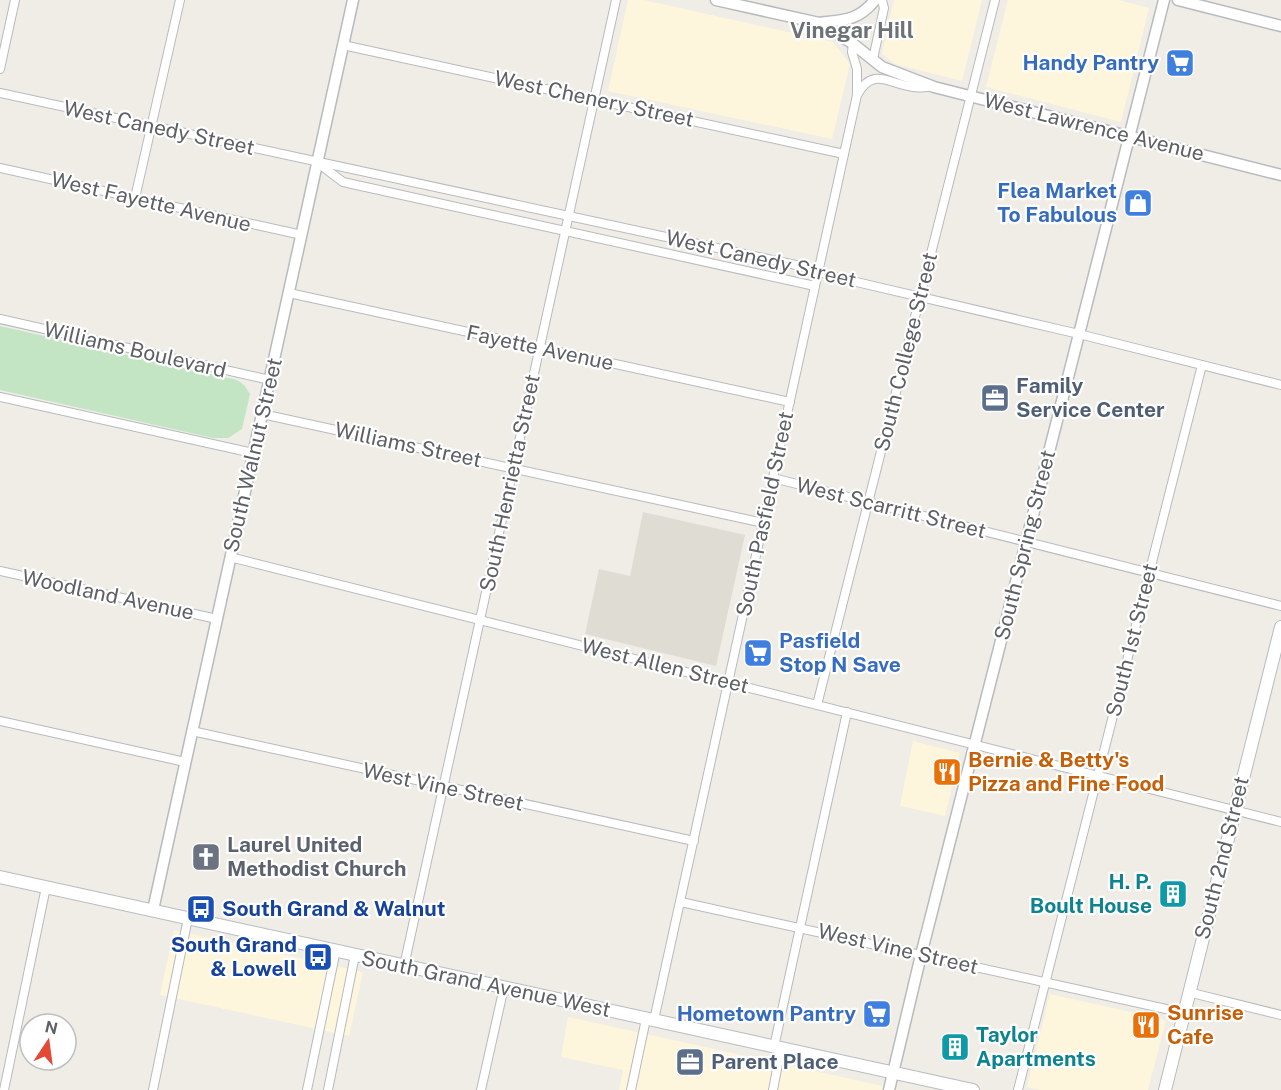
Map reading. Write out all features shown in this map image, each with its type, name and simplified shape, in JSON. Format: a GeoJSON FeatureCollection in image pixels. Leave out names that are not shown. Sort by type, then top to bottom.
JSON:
{"type":"FeatureCollection","features":[{"type":"Feature","properties":{"kind":"main road","name":"South 2nd Street"},"geometry":{"type":"LineString","coordinates":[[1165,1090],[1281,627]]}},
{"type":"Feature","properties":{"kind":"main road","name":"South Grand Avenue West"},"geometry":{"type":"LineString","coordinates":[[0,877],[973,1090]]}},
{"type":"Feature","properties":{"kind":"street"},"geometry":{"type":"LineString","coordinates":[[0,69],[15,0]]}},
{"type":"Feature","properties":{"kind":"street"},"geometry":{"type":"LineString","coordinates":[[135,198],[180,0]]}},
{"type":"Feature","properties":{"kind":"street","name":"South Walnut Street"},"geometry":{"type":"LineString","coordinates":[[153,910],[353,0]]}},
{"type":"Feature","properties":{"kind":"street","name":"South Henrietta Street"},"geometry":{"type":"LineString","coordinates":[[404,966],[616,0]]}},
{"type":"Feature","properties":{"kind":"street","name":"West Lawrence Avenue"},"geometry":{"type":"LineString","coordinates":[[716,0],[819,23],[854,43],[889,70],[934,87],[1281,175]]}},
{"type":"Feature","properties":{"kind":"street","name":"South College Street"},"geometry":{"type":"LineString","coordinates":[[817,705],[995,0]]}},
{"type":"Feature","properties":{"kind":"street","name":"South Spring Street"},"geometry":{"type":"LineString","coordinates":[[890,1090],[921,955],[1164,0]]}},
{"type":"Feature","properties":{"kind":"street"},"geometry":{"type":"LineString","coordinates":[[1178,0],[1281,26]]}},
{"type":"Feature","properties":{"kind":"street"},"geometry":{"type":"LineString","coordinates":[[819,23],[849,20],[858,16],[875,1],[884,8],[873,59]]}},
{"type":"Feature","properties":{"kind":"street","name":"South Pasfield Street"},"geometry":{"type":"LineString","coordinates":[[632,1090],[681,902],[857,95],[857,69],[852,52],[854,43]]}},
{"type":"Feature","properties":{"kind":"street","name":"West Chenery Street"},"geometry":{"type":"LineString","coordinates":[[343,45],[844,154]]}},
{"type":"Feature","properties":{"kind":"street","name":"West Lawrence Avenue"},"geometry":{"type":"LineString","coordinates":[[857,95],[866,82],[874,78],[914,87],[934,87]]}},
{"type":"Feature","properties":{"kind":"street","name":"West Canedy Street"},"geometry":{"type":"LineString","coordinates":[[0,93],[819,270],[835,277],[1079,334],[1281,385]]}},
{"type":"Feature","properties":{"kind":"street","name":"West Canedy Street"},"geometry":{"type":"LineString","coordinates":[[318,163],[343,182],[815,286]]}},
{"type":"Feature","properties":{"kind":"street","name":"West Fayette Avenue"},"geometry":{"type":"LineString","coordinates":[[0,168],[302,235]]}},
{"type":"Feature","properties":{"kind":"street","name":"Fayette Avenue"},"geometry":{"type":"LineString","coordinates":[[289,293],[790,402]]}},
{"type":"Feature","properties":{"kind":"street","name":"Williams Boulevard"},"geometry":{"type":"LineString","coordinates":[[0,319],[270,380]]}},
{"type":"Feature","properties":{"kind":"street","name":"South 1st Street"},"geometry":{"type":"LineString","coordinates":[[1018,1090],[1202,365]]}},
{"type":"Feature","properties":{"kind":"street"},"geometry":{"type":"LineString","coordinates":[[0,397],[254,453]]}},
{"type":"Feature","properties":{"kind":"street","name":"Williams Street"},"geometry":{"type":"LineString","coordinates":[[262,414],[764,523]]}},
{"type":"Feature","properties":{"kind":"street","name":"West Scarritt Street"},"geometry":{"type":"LineString","coordinates":[[773,478],[1281,606]]}},
{"type":"Feature","properties":{"kind":"street","name":"West Allen Street"},"geometry":{"type":"LineString","coordinates":[[231,557],[1281,822]]}},
{"type":"Feature","properties":{"kind":"street","name":"Woodland Avenue"},"geometry":{"type":"LineString","coordinates":[[0,571],[217,619]]}},
{"type":"Feature","properties":{"kind":"street"},"geometry":{"type":"LineString","coordinates":[[773,1090],[778,1047],[800,927],[847,712]]}},
{"type":"Feature","properties":{"kind":"street"},"geometry":{"type":"LineString","coordinates":[[0,722],[185,762]]}},
{"type":"Feature","properties":{"kind":"street","name":"West Vine Street"},"geometry":{"type":"LineString","coordinates":[[192,731],[694,842]]}},
{"type":"Feature","properties":{"kind":"street"},"geometry":{"type":"LineString","coordinates":[[3,1090],[46,887]]}},
{"type":"Feature","properties":{"kind":"street","name":"West Vine Street"},"geometry":{"type":"LineString","coordinates":[[681,902],[1184,1013]]}},
{"type":"Feature","properties":{"kind":"street"},"geometry":{"type":"LineString","coordinates":[[153,1090],[188,918]]}},
{"type":"Feature","properties":{"kind":"street"},"geometry":{"type":"LineString","coordinates":[[307,1090],[336,951]]}},
{"type":"Feature","properties":{"kind":"street"},"geometry":{"type":"LineString","coordinates":[[328,1090],[356,955]]}},
{"type":"Feature","properties":{"kind":"street"},"geometry":{"type":"LineString","coordinates":[[481,1090],[504,987]]}},
{"type":"Feature","properties":{"kind":"street"},"geometry":{"type":"LineString","coordinates":[[1188,992],[1281,1016]]}},
{"type":"Feature","properties":{"kind":"shaded area"},"geometry":{"type":"Polygon","coordinates":[[[628,0],[644,0],[833,42],[850,64],[832,139],[608,91],[628,0]]]}},
{"type":"Feature","properties":{"kind":"shaded area"},"geometry":{"type":"Polygon","coordinates":[[[894,0],[982,0],[962,81],[895,64],[882,54],[894,0]]]}},
{"type":"Feature","properties":{"kind":"shaded area"},"geometry":{"type":"Polygon","coordinates":[[[1008,0],[1118,0],[1149,8],[1121,122],[986,87],[1008,0]]]}},
{"type":"Feature","properties":{"kind":"shaded area"},"geometry":{"type":"Polygon","coordinates":[[[643,512],[745,535],[716,666],[585,634],[599,569],[630,576],[643,512]]]}},
{"type":"Feature","properties":{"kind":"shaded area"},"geometry":{"type":"Polygon","coordinates":[[[913,741],[960,753],[945,816],[900,806],[913,741]]]}},
{"type":"Feature","properties":{"kind":"shaded area"},"geometry":{"type":"Polygon","coordinates":[[[174,930],[363,972],[349,1036],[160,995],[174,930]]]}},
{"type":"Feature","properties":{"kind":"shaded area"},"geometry":{"type":"Polygon","coordinates":[[[1050,994],[1166,1020],[1148,1090],[1041,1090],[1027,1087],[1050,994]]]}},
{"type":"Feature","properties":{"kind":"shaded area"},"geometry":{"type":"Polygon","coordinates":[[[568,1017],[901,1090],[619,1090],[623,1070],[561,1057],[568,1017]]]}},
{"type":"Feature","properties":{"kind":"green space"},"geometry":{"type":"Polygon","coordinates":[[[0,326],[237,380],[250,394],[242,429],[228,438],[213,438],[0,390],[0,326]]]}},
{"type":"Feature","properties":{"kind":"place","name":"Handy Pantry"},"geometry":{"type":"Point","coordinates":[1180,63]}},
{"type":"Feature","properties":{"kind":"place","name":"Flea Market To Fabulous"},"geometry":{"type":"Point","coordinates":[1138,203]}},
{"type":"Feature","properties":{"kind":"place","name":"Family Service Center"},"geometry":{"type":"Point","coordinates":[995,398]}},
{"type":"Feature","properties":{"kind":"place","name":"Pasfield Stop N Save"},"geometry":{"type":"Point","coordinates":[758,653]}},
{"type":"Feature","properties":{"kind":"place","name":"Bernie & Betty's Pizza and Fine Food"},"geometry":{"type":"Point","coordinates":[947,772]}},
{"type":"Feature","properties":{"kind":"place","name":"Laurel United Methodist Church"},"geometry":{"type":"Point","coordinates":[206,857]}},
{"type":"Feature","properties":{"kind":"place","name":"H. P. Boult House"},"geometry":{"type":"Point","coordinates":[1173,894]}},
{"type":"Feature","properties":{"kind":"place","name":"South Grand & Walnut"},"geometry":{"type":"Point","coordinates":[201,909]}},
{"type":"Feature","properties":{"kind":"place","name":"South Grand & Lowell"},"geometry":{"type":"Point","coordinates":[318,957]}},
{"type":"Feature","properties":{"kind":"place","name":"Hometown Pantry"},"geometry":{"type":"Point","coordinates":[877,1014]}},
{"type":"Feature","properties":{"kind":"place","name":"Sunrise Cafe"},"geometry":{"type":"Point","coordinates":[1146,1025]}},
{"type":"Feature","properties":{"kind":"place","name":"Taylor Apartments"},"geometry":{"type":"Point","coordinates":[955,1047]}},
{"type":"Feature","properties":{"kind":"place","name":"Parent Place"},"geometry":{"type":"Point","coordinates":[690,1062]}},
{"type":"Feature","properties":{"kind":"district","name":"Vinegar Hill"},"geometry":{"type":"Point","coordinates":[852,30]}}]}
